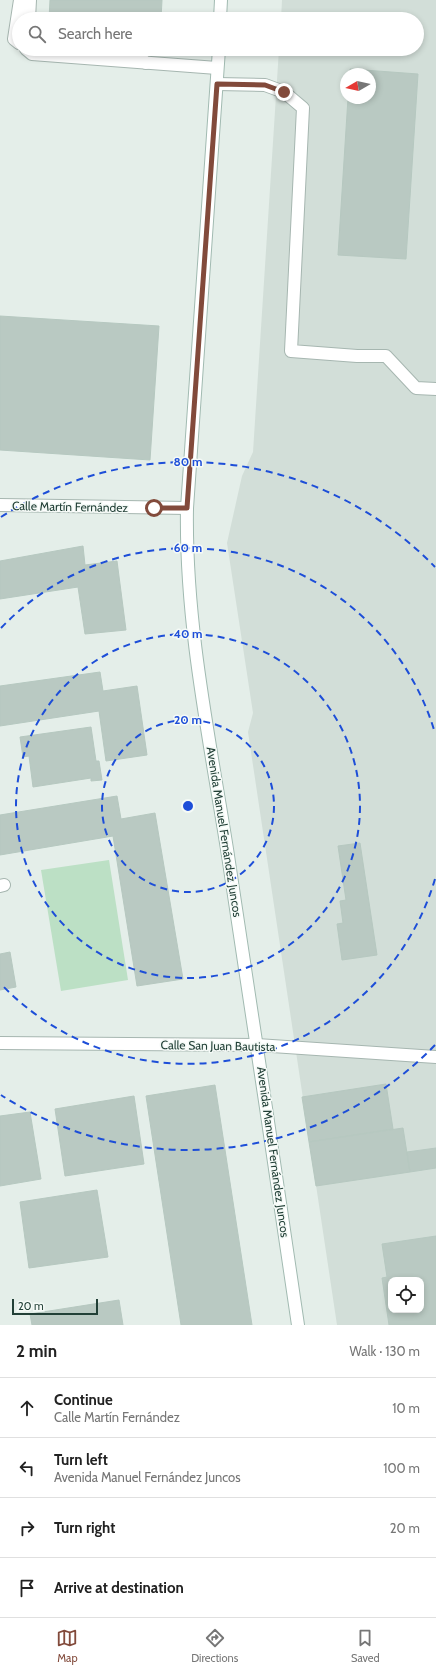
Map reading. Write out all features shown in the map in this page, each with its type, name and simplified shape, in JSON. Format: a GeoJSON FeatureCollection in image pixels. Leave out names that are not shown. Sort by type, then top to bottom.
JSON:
{"type":"FeatureCollection","features":[{"type":"Feature","properties":{"kind":"main road"},"geometry":{"type":"LineString","coordinates":[[18,12],[20,0]]}},
{"type":"Feature","properties":{"kind":"main road"},"geometry":{"type":"LineString","coordinates":[[29,12],[30,0]]}},
{"type":"Feature","properties":{"kind":"main road"},"geometry":{"type":"LineString","coordinates":[[220,12],[221,0]]}},
{"type":"Feature","properties":{"kind":"main road"},"geometry":{"type":"LineString","coordinates":[[57,56],[218,68]]}},
{"type":"Feature","properties":{"kind":"main road"},"geometry":{"type":"LineString","coordinates":[[139,56],[146,63]]}},
{"type":"Feature","properties":{"kind":"main road","name":"Avenida Manuel Fernández Juncos"},"geometry":{"type":"LineString","coordinates":[[218,56],[187,508],[188,575],[195,643],[257,1045],[298,1325]]}},
{"type":"Feature","properties":{"kind":"main road"},"geometry":{"type":"LineString","coordinates":[[217,84],[265,85],[284,92],[303,108],[291,351],[356,356],[386,356],[416,388],[436,389]]}},
{"type":"Feature","properties":{"kind":"main road","name":"Calle Martín Fernández"},"geometry":{"type":"LineString","coordinates":[[0,505],[187,508]]}},
{"type":"Feature","properties":{"kind":"main road","name":"Calle San Juan Bautista"},"geometry":{"type":"LineString","coordinates":[[0,1043],[257,1045],[436,1057]]}},
{"type":"Feature","properties":{"kind":"shaded area"},"geometry":{"type":"Polygon","coordinates":[[[282,0],[436,0],[436,1325],[337,1325],[248,732],[253,713],[227,543],[242,476],[253,452],[279,56],[424,56],[424,12],[281,12],[282,0]]]}},
{"type":"Feature","properties":{"kind":"green space"},"geometry":{"type":"Polygon","coordinates":[[[109,860],[128,980],[61,991],[41,870],[109,860]]]}},
{"type":"Feature","properties":{"kind":"building"},"geometry":{"type":"Polygon","coordinates":[[[50,0],[162,0],[161,12],[49,12],[50,0]]]}},
{"type":"Feature","properties":{"kind":"building"},"geometry":{"type":"Polygon","coordinates":[[[376,71],[418,74],[406,259],[338,255],[348,104],[376,104],[376,71]]]}},
{"type":"Feature","properties":{"kind":"building"},"geometry":{"type":"Polygon","coordinates":[[[0,316],[159,326],[150,460],[0,450],[0,316]]]}},
{"type":"Feature","properties":{"kind":"building"},"geometry":{"type":"Polygon","coordinates":[[[83,546],[85,565],[117,561],[126,630],[85,634],[78,587],[0,599],[0,561],[83,546]]]}},
{"type":"Feature","properties":{"kind":"building"},"geometry":{"type":"Polygon","coordinates":[[[100,672],[103,691],[137,686],[147,755],[106,761],[99,711],[0,726],[0,686],[100,672]]]}},
{"type":"Feature","properties":{"kind":"building"},"geometry":{"type":"Polygon","coordinates":[[[91,727],[96,761],[99,761],[102,780],[91,781],[91,778],[33,787],[29,756],[23,757],[20,737],[91,727]]]}},
{"type":"Feature","properties":{"kind":"building"},"geometry":{"type":"Polygon","coordinates":[[[117,796],[121,819],[155,813],[183,979],[137,986],[113,836],[0,855],[0,815],[117,796]]]}},
{"type":"Feature","properties":{"kind":"building"},"geometry":{"type":"Polygon","coordinates":[[[360,843],[377,955],[342,960],[337,924],[343,923],[340,901],[346,900],[338,846],[360,843]]]}},
{"type":"Feature","properties":{"kind":"building"},"geometry":{"type":"Polygon","coordinates":[[[10,952],[16,987],[0,990],[0,954],[10,952]]]}},
{"type":"Feature","properties":{"kind":"building"},"geometry":{"type":"Polygon","coordinates":[[[386,1084],[393,1129],[309,1142],[302,1097],[386,1084]]]}},
{"type":"Feature","properties":{"kind":"building"},"geometry":{"type":"Polygon","coordinates":[[[215,1085],[252,1325],[181,1325],[146,1096],[215,1085]]]}},
{"type":"Feature","properties":{"kind":"building"},"geometry":{"type":"Polygon","coordinates":[[[134,1096],[144,1164],[65,1176],[55,1109],[134,1096]]]}},
{"type":"Feature","properties":{"kind":"building"},"geometry":{"type":"Polygon","coordinates":[[[30,1112],[41,1179],[0,1186],[0,1116],[30,1112]]]}},
{"type":"Feature","properties":{"kind":"building"},"geometry":{"type":"Polygon","coordinates":[[[403,1128],[410,1172],[316,1186],[309,1142],[403,1128]]]}},
{"type":"Feature","properties":{"kind":"building"},"geometry":{"type":"Polygon","coordinates":[[[436,1148],[436,1168],[410,1172],[407,1152],[436,1148]]]}},
{"type":"Feature","properties":{"kind":"building"},"geometry":{"type":"Polygon","coordinates":[[[97,1190],[108,1257],[29,1268],[20,1202],[97,1190]]]}},
{"type":"Feature","properties":{"kind":"building"},"geometry":{"type":"Polygon","coordinates":[[[436,1236],[436,1325],[389,1325],[382,1278],[387,1277],[382,1244],[436,1236]]]}},
{"type":"Feature","properties":{"kind":"building"},"geometry":{"type":"Polygon","coordinates":[[[119,1300],[123,1325],[32,1325],[30,1314],[119,1300]]]}},
{"type":"Feature","properties":{"kind":"route"},"geometry":{"type":"LineString","coordinates":[[154,508],[187,508],[217,84],[265,85],[284,92]]}}]}
